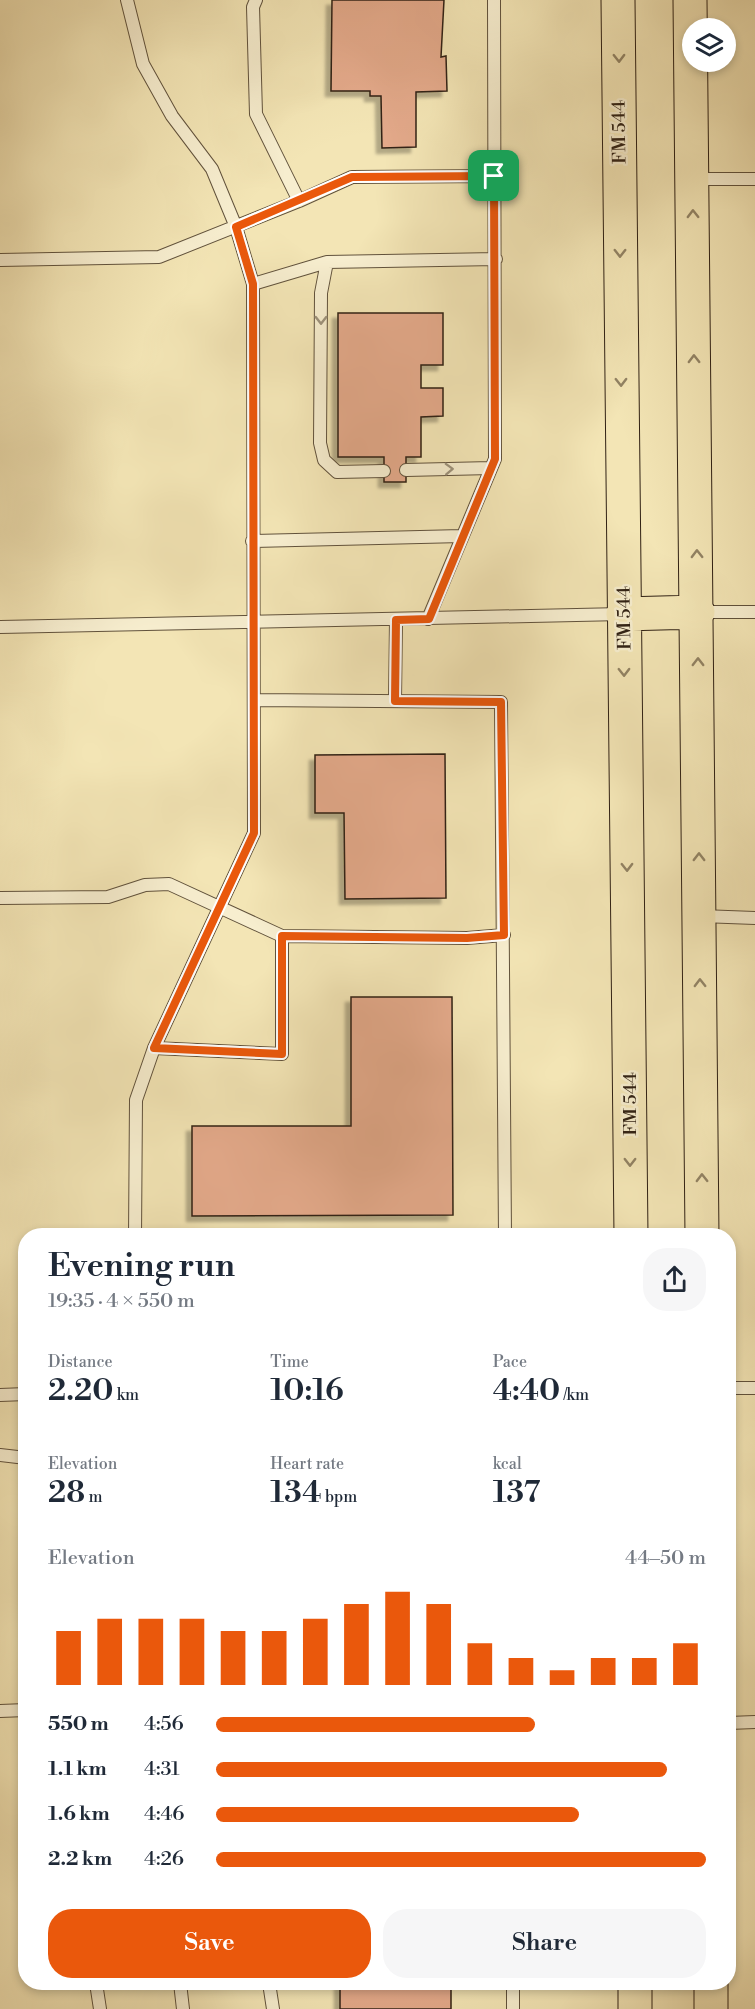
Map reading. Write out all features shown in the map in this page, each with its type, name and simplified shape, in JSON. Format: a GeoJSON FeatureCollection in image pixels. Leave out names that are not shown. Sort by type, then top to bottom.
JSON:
{"type":"FeatureCollection","features":[{"type":"Feature","properties":{"kind":"main road","name":"FM 544"},"geometry":{"type":"LineString","coordinates":[[618,0],[631,1228]]}},
{"type":"Feature","properties":{"kind":"main road"},"geometry":{"type":"LineString","coordinates":[[690,0],[698,612],[702,1228]]}},
{"type":"Feature","properties":{"kind":"main road"},"geometry":{"type":"LineString","coordinates":[[623,614],[698,612]]}},
{"type":"Feature","properties":{"kind":"main road"},"geometry":{"type":"LineString","coordinates":[[635,1990],[635,2009]]}},
{"type":"Feature","properties":{"kind":"main road"},"geometry":{"type":"LineString","coordinates":[[711,1990],[711,2009]]}},
{"type":"Feature","properties":{"kind":"lane"},"geometry":{"type":"LineString","coordinates":[[127,0],[143,64],[172,116],[212,169],[236,227],[253,284],[254,833],[154,1048],[136,1100],[135,1228]]}},
{"type":"Feature","properties":{"kind":"lane"},"geometry":{"type":"LineString","coordinates":[[256,0],[254,7],[256,114],[299,201]]}},
{"type":"Feature","properties":{"kind":"lane"},"geometry":{"type":"LineString","coordinates":[[429,619],[495,459],[494,0]]}},
{"type":"Feature","properties":{"kind":"lane"},"geometry":{"type":"LineString","coordinates":[[0,260],[159,257],[299,201],[352,177],[494,176]]}},
{"type":"Feature","properties":{"kind":"lane"},"geometry":{"type":"LineString","coordinates":[[692,178],[755,179]]}},
{"type":"Feature","properties":{"kind":"lane"},"geometry":{"type":"LineString","coordinates":[[253,284],[327,262],[496,259]]}},
{"type":"Feature","properties":{"kind":"lane"},"geometry":{"type":"LineString","coordinates":[[327,262],[321,304],[320,443],[324,460],[337,472],[384,471]]}},
{"type":"Feature","properties":{"kind":"lane"},"geometry":{"type":"LineString","coordinates":[[406,470],[491,468]]}},
{"type":"Feature","properties":{"kind":"lane"},"geometry":{"type":"LineString","coordinates":[[252,541],[462,536]]}},
{"type":"Feature","properties":{"kind":"lane"},"geometry":{"type":"LineString","coordinates":[[698,612],[755,612]]}},
{"type":"Feature","properties":{"kind":"lane"},"geometry":{"type":"LineString","coordinates":[[0,627],[255,624],[623,614]]}},
{"type":"Feature","properties":{"kind":"lane"},"geometry":{"type":"LineString","coordinates":[[395,701],[396,620]]}},
{"type":"Feature","properties":{"kind":"lane"},"geometry":{"type":"LineString","coordinates":[[255,700],[501,702],[505,1228]]}},
{"type":"Feature","properties":{"kind":"lane"},"geometry":{"type":"LineString","coordinates":[[0,898],[108,897],[145,885],[169,884],[282,936],[467,938],[504,935]]}},
{"type":"Feature","properties":{"kind":"lane"},"geometry":{"type":"LineString","coordinates":[[699,916],[755,918]]}},
{"type":"Feature","properties":{"kind":"lane"},"geometry":{"type":"LineString","coordinates":[[154,1048],[282,1054],[282,936]]}},
{"type":"Feature","properties":{"kind":"lane"},"geometry":{"type":"LineString","coordinates":[[736,1388],[755,1388]]}},
{"type":"Feature","properties":{"kind":"lane"},"geometry":{"type":"LineString","coordinates":[[0,1395],[18,1394]]}},
{"type":"Feature","properties":{"kind":"lane"},"geometry":{"type":"LineString","coordinates":[[0,1455],[18,1457]]}},
{"type":"Feature","properties":{"kind":"lane"},"geometry":{"type":"LineString","coordinates":[[0,1711],[18,1710]]}},
{"type":"Feature","properties":{"kind":"lane"},"geometry":{"type":"LineString","coordinates":[[736,1723],[755,1722]]}},
{"type":"Feature","properties":{"kind":"lane"},"geometry":{"type":"LineString","coordinates":[[97,1990],[100,2009]]}},
{"type":"Feature","properties":{"kind":"lane"},"geometry":{"type":"LineString","coordinates":[[181,1990],[183,2009]]}},
{"type":"Feature","properties":{"kind":"lane"},"geometry":{"type":"LineString","coordinates":[[270,1990],[273,2009]]}},
{"type":"Feature","properties":{"kind":"lane"},"geometry":{"type":"LineString","coordinates":[[513,1990],[513,2009]]}},
{"type":"Feature","properties":{"kind":"building"},"geometry":{"type":"Polygon","coordinates":[[[332,0],[444,0],[441,57],[446,56],[447,91],[416,92],[416,147],[382,148],[381,96],[370,96],[370,91],[331,91],[332,0]]]}},
{"type":"Feature","properties":{"kind":"building"},"geometry":{"type":"Polygon","coordinates":[[[338,313],[443,313],[443,365],[421,365],[421,388],[443,388],[443,416],[421,417],[421,457],[406,457],[406,482],[384,482],[384,457],[338,457],[338,313]]]}},
{"type":"Feature","properties":{"kind":"building"},"geometry":{"type":"Polygon","coordinates":[[[445,754],[446,898],[345,899],[344,813],[315,813],[315,755],[445,754]]]}},
{"type":"Feature","properties":{"kind":"building"},"geometry":{"type":"Polygon","coordinates":[[[351,997],[452,997],[453,1215],[192,1216],[192,1126],[351,1126],[351,997]]]}},
{"type":"Feature","properties":{"kind":"building"},"geometry":{"type":"Polygon","coordinates":[[[340,1990],[451,1990],[451,2009],[340,2009],[340,1990]]]}},
{"type":"Feature","properties":{"kind":"route"},"geometry":{"type":"LineString","coordinates":[[494,176],[495,459],[429,619],[396,620],[395,701],[501,702],[504,935],[467,938],[282,936],[282,1054],[154,1048],[254,833],[253,284],[236,227],[352,177],[494,176]]}}]}
